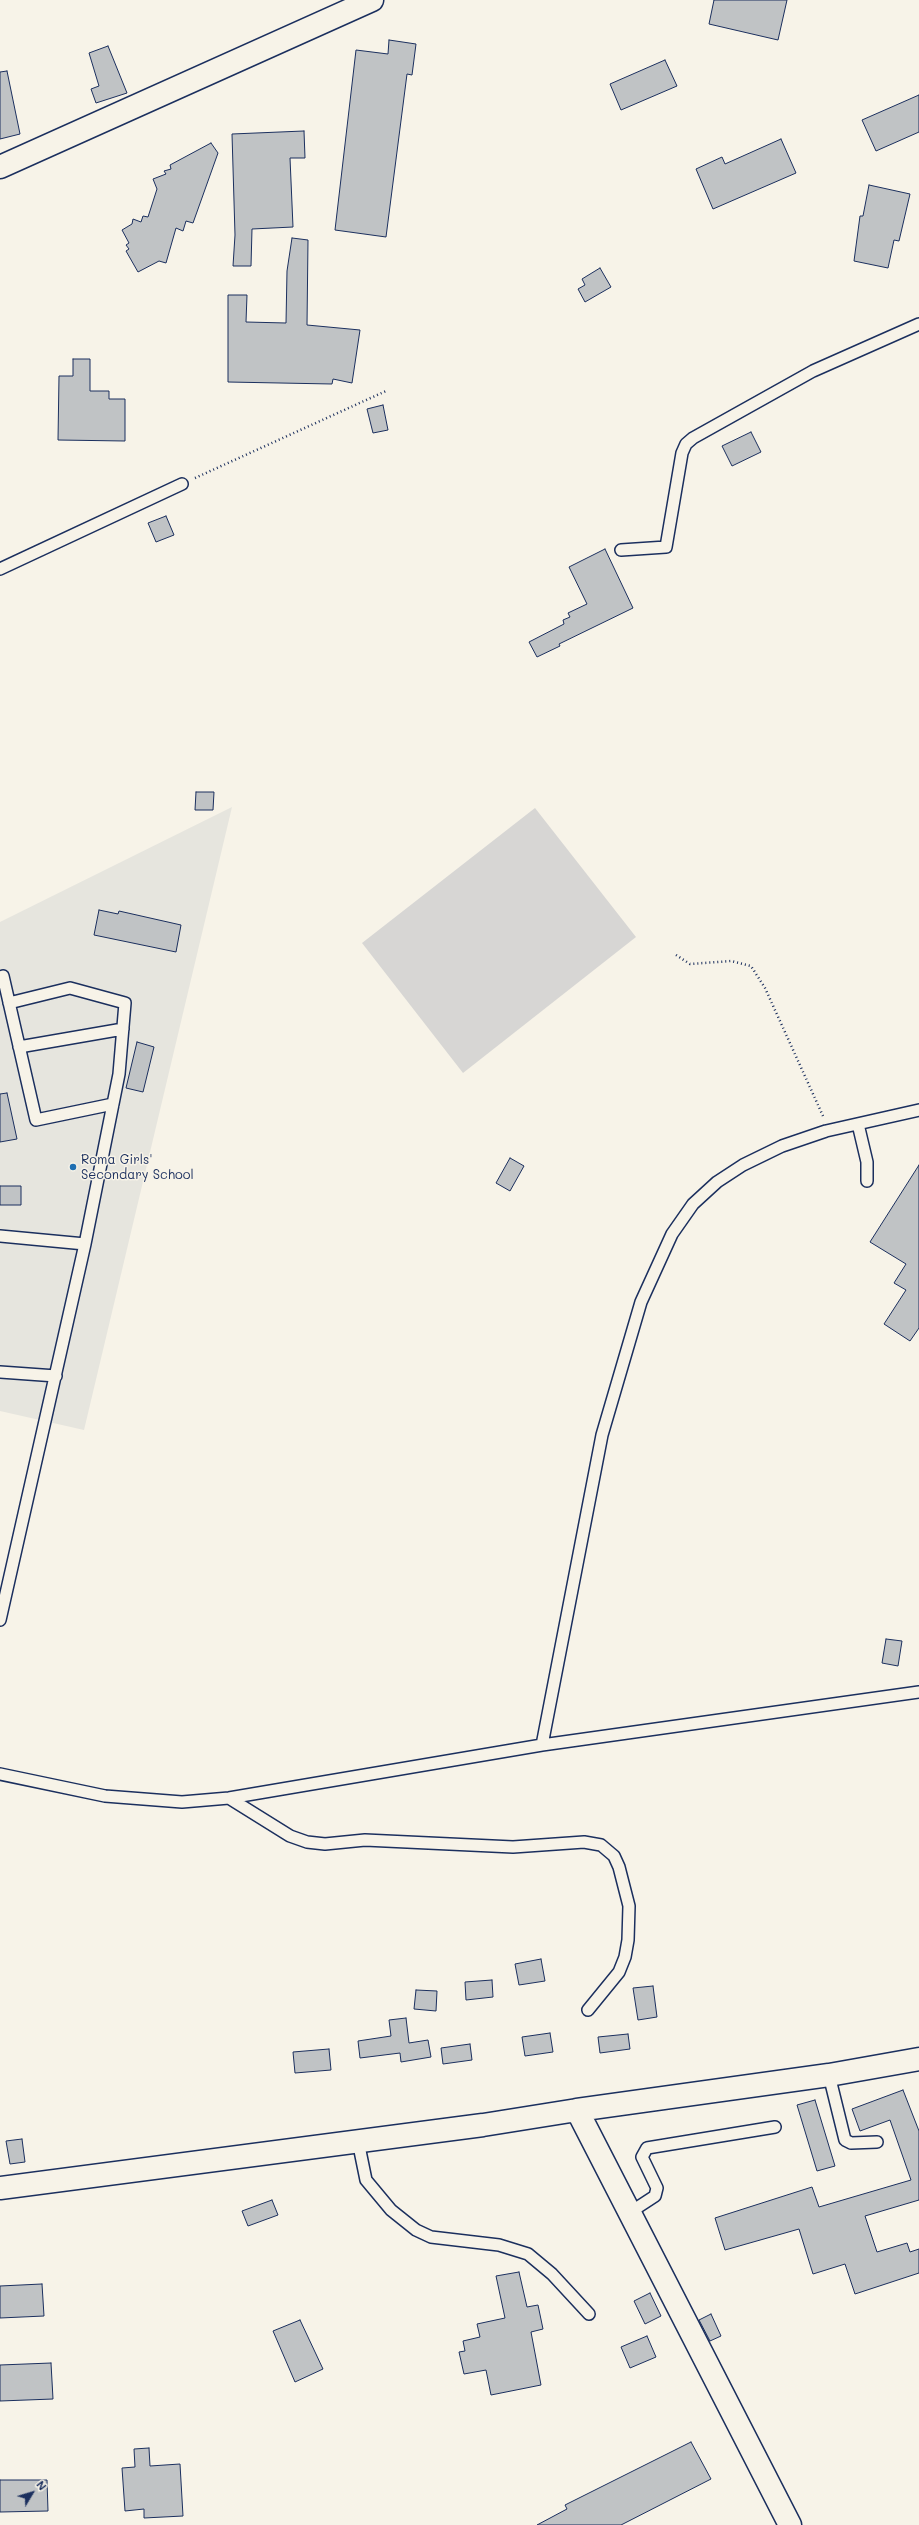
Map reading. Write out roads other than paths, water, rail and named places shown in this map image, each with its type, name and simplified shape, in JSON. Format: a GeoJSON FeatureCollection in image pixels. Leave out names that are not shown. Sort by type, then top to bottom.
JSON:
{"type":"FeatureCollection","features":[{"type":"Feature","properties":{"kind":"street"},"geometry":{"type":"LineString","coordinates":[[0,167],[372,0]]}},
{"type":"Feature","properties":{"kind":"street"},"geometry":{"type":"LineString","coordinates":[[0,2188],[358,2141],[829,2075],[919,2059]]}},
{"type":"Feature","properties":{"kind":"street"},"geometry":{"type":"LineString","coordinates":[[577,2110],[790,2525]]}},
{"type":"Feature","properties":{"kind":"lane"},"geometry":{"type":"LineString","coordinates":[[621,550],[666,547],[682,453],[686,444],[693,438],[813,371],[919,324]]}},
{"type":"Feature","properties":{"kind":"lane"},"geometry":{"type":"LineString","coordinates":[[0,569],[182,484]]}},
{"type":"Feature","properties":{"kind":"lane"},"geometry":{"type":"LineString","coordinates":[[3,976],[36,1120],[113,1104]]}},
{"type":"Feature","properties":{"kind":"lane"},"geometry":{"type":"LineString","coordinates":[[0,1620],[85,1244],[119,1074],[125,1003],[70,988],[9,1003]]}},
{"type":"Feature","properties":{"kind":"lane"},"geometry":{"type":"LineString","coordinates":[[19,1047],[123,1029]]}},
{"type":"Feature","properties":{"kind":"lane"},"geometry":{"type":"LineString","coordinates":[[542,1745],[602,1435],[629,1339],[658,1261],[672,1234],[693,1204],[717,1182],[743,1165],[782,1146],[826,1131],[919,1110]]}},
{"type":"Feature","properties":{"kind":"lane"},"geometry":{"type":"LineString","coordinates":[[858,1124],[867,1162],[867,1181]]}},
{"type":"Feature","properties":{"kind":"lane"},"geometry":{"type":"LineString","coordinates":[[0,1236],[85,1244]]}},
{"type":"Feature","properties":{"kind":"lane"},"geometry":{"type":"LineString","coordinates":[[0,1372],[56,1376]]}},
{"type":"Feature","properties":{"kind":"lane"},"geometry":{"type":"LineString","coordinates":[[0,1774],[105,1796],[182,1802],[229,1798],[542,1745],[919,1692]]}},
{"type":"Feature","properties":{"kind":"lane"},"geometry":{"type":"LineString","coordinates":[[229,1798],[290,1836],[307,1842],[325,1844],[372,1841],[513,1847],[584,1842],[601,1845],[614,1856],[620,1867],[628,1906],[629,1934],[625,1957],[619,1972],[588,2010]]}},
{"type":"Feature","properties":{"kind":"lane"},"geometry":{"type":"LineString","coordinates":[[829,2075],[845,2140],[851,2144],[877,2142]]}},
{"type":"Feature","properties":{"kind":"lane"},"geometry":{"type":"LineString","coordinates":[[629,2213],[656,2196],[657,2188],[642,2157],[647,2148],[775,2126]]}},
{"type":"Feature","properties":{"kind":"lane"},"geometry":{"type":"LineString","coordinates":[[358,2141],[366,2180],[391,2210],[410,2226],[431,2237],[499,2245],[528,2254],[552,2274],[589,2314]]}},
{"type":"Feature","properties":{"kind":"place","name":"Roma Girls' Secondary School"},"geometry":{"type":"Point","coordinates":[73,1167]}}]}
